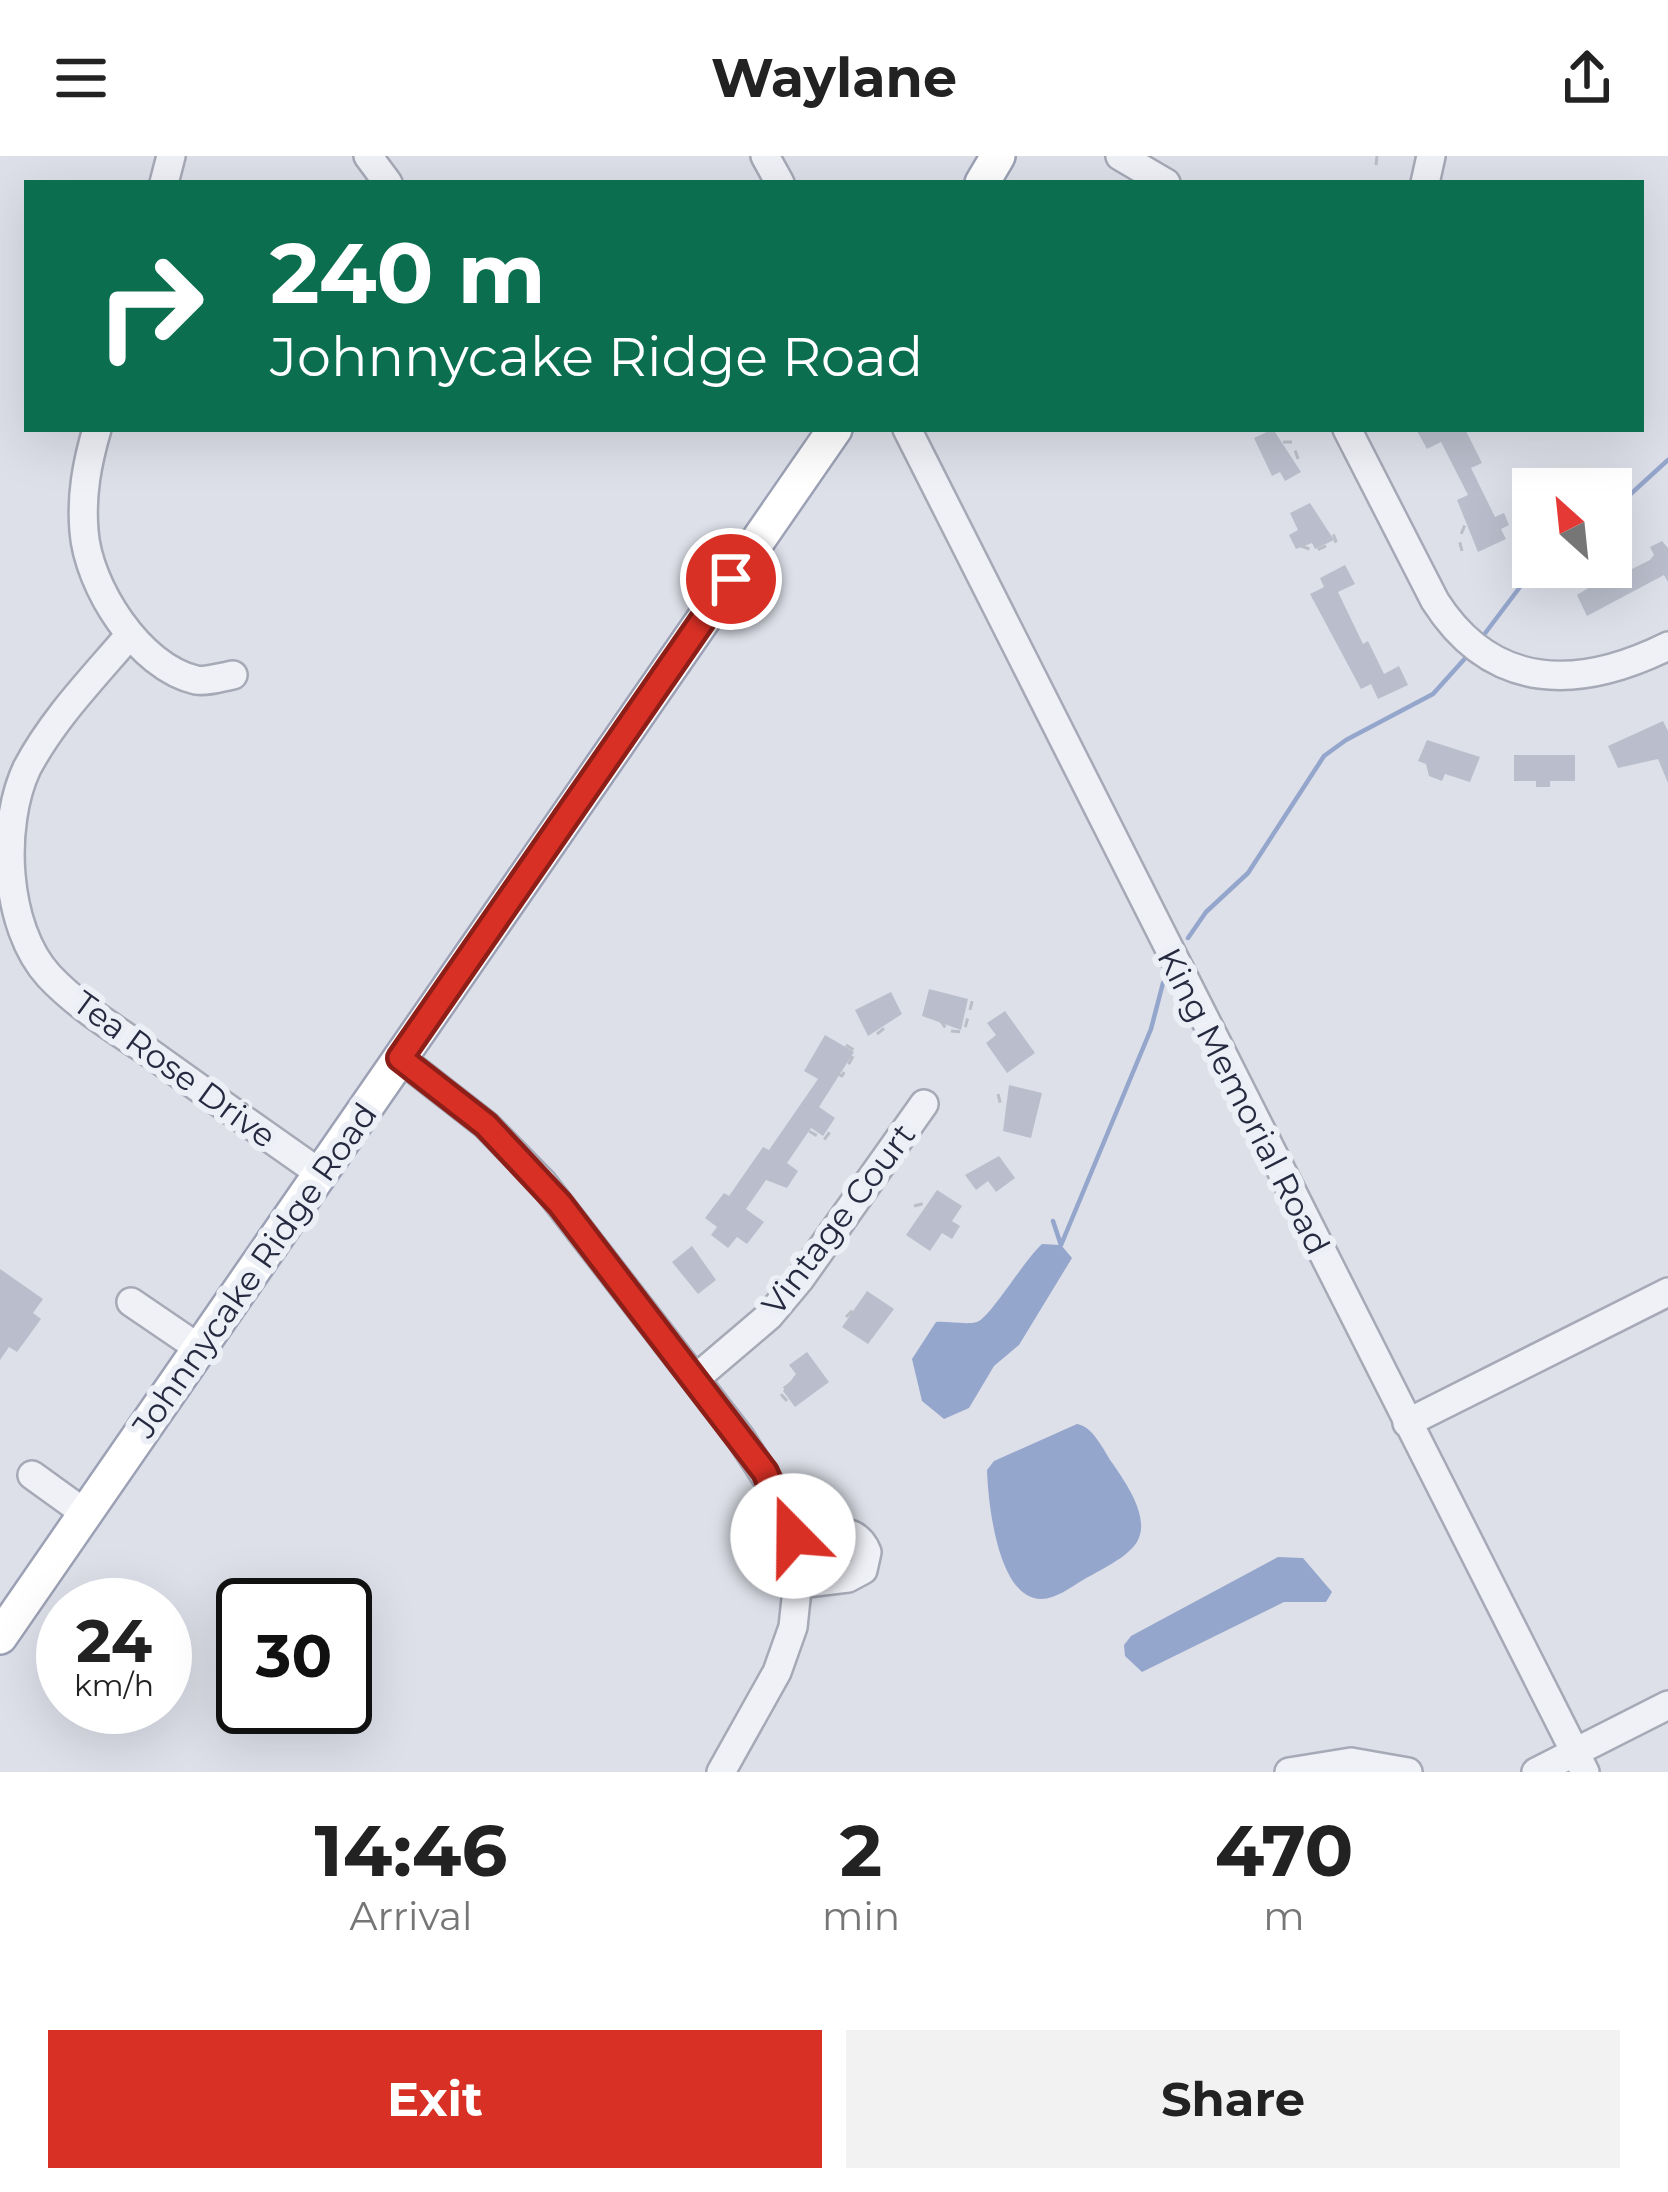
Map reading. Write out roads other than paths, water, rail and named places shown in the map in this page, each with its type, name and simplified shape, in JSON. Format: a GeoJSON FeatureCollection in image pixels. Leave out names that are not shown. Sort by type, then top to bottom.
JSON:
{"type":"FeatureCollection","features":[{"type":"Feature","properties":{"kind":"main road","name":"Johnnycake Ridge Road"},"geometry":{"type":"LineString","coordinates":[[0,1637],[833,432]]}},
{"type":"Feature","properties":{"kind":"street"},"geometry":{"type":"LineString","coordinates":[[1120,156],[1161,180]]}},
{"type":"Feature","properties":{"kind":"street"},"geometry":{"type":"LineString","coordinates":[[96,432],[84,475],[84,536],[127,638],[157,661],[198,681],[233,675]]}},
{"type":"Feature","properties":{"kind":"street","name":"King Memorial Road"},"geometry":{"type":"LineString","coordinates":[[909,432],[1580,1763]]}},
{"type":"Feature","properties":{"kind":"street"},"geometry":{"type":"LineString","coordinates":[[1349,432],[1435,601],[1471,643],[1503,664],[1558,677],[1599,674],[1668,646]]}},
{"type":"Feature","properties":{"kind":"street","name":"Tea Rose Drive"},"geometry":{"type":"LineString","coordinates":[[127,638],[58,720],[25,771],[12,822],[10,876],[23,929],[47,974],[99,1018],[321,1174]]}},
{"type":"Feature","properties":{"kind":"street"},"geometry":{"type":"LineString","coordinates":[[400,1058],[486,1125],[543,1184],[774,1485],[793,1536],[798,1584],[793,1627],[777,1672],[721,1772]]}},
{"type":"Feature","properties":{"kind":"street","name":"Vintage Court"},"geometry":{"type":"LineString","coordinates":[[695,1379],[769,1316],[800,1279],[924,1105]]}},
{"type":"Feature","properties":{"kind":"street"},"geometry":{"type":"LineString","coordinates":[[1407,1423],[1668,1292]]}},
{"type":"Feature","properties":{"kind":"street"},"geometry":{"type":"LineString","coordinates":[[131,1302],[200,1349]]}},
{"type":"Feature","properties":{"kind":"street"},"geometry":{"type":"LineString","coordinates":[[32,1475],[86,1514]]}},
{"type":"Feature","properties":{"kind":"street"},"geometry":{"type":"LineString","coordinates":[[793,1536],[846,1531],[859,1537],[867,1552],[862,1570],[854,1576],[798,1584]]}},
{"type":"Feature","properties":{"kind":"street"},"geometry":{"type":"LineString","coordinates":[[1536,1772],[1580,1763],[1668,1706]]}},
{"type":"Feature","properties":{"kind":"street"},"geometry":{"type":"LineString","coordinates":[[1289,1772],[1334,1762],[1364,1762],[1408,1772]]}},
{"type":"Feature","properties":{"kind":"water"},"geometry":{"type":"Polygon","coordinates":[[[1042,1244],[1061,1245],[1072,1258],[1019,1345],[994,1366],[969,1408],[944,1419],[922,1401],[912,1359],[936,1322],[973,1323],[983,1318],[1042,1244]]]}},
{"type":"Feature","properties":{"kind":"water"},"geometry":{"type":"Polygon","coordinates":[[[1077,1424],[1093,1434],[1130,1491],[1141,1533],[1120,1558],[1063,1592],[1041,1599],[1026,1595],[1005,1567],[993,1525],[987,1470],[994,1461],[1077,1424]]]}},
{"type":"Feature","properties":{"kind":"water"},"geometry":{"type":"Polygon","coordinates":[[[1278,1557],[1303,1558],[1332,1592],[1326,1602],[1284,1602],[1142,1672],[1125,1656],[1124,1645],[1131,1636],[1278,1557]]]}},
{"type":"Feature","properties":{"kind":"waterway"},"geometry":{"type":"LineString","coordinates":[[1632,493],[1668,460]]}},
{"type":"Feature","properties":{"kind":"waterway"},"geometry":{"type":"LineString","coordinates":[[1483,636],[1519,588]]}},
{"type":"Feature","properties":{"kind":"waterway"},"geometry":{"type":"LineString","coordinates":[[1188,938],[1206,912],[1248,873],[1324,756],[1433,694],[1469,654]]}},
{"type":"Feature","properties":{"kind":"waterway"},"geometry":{"type":"LineString","coordinates":[[1053,1221],[1061,1245],[1151,1029],[1163,983]]}}]}
